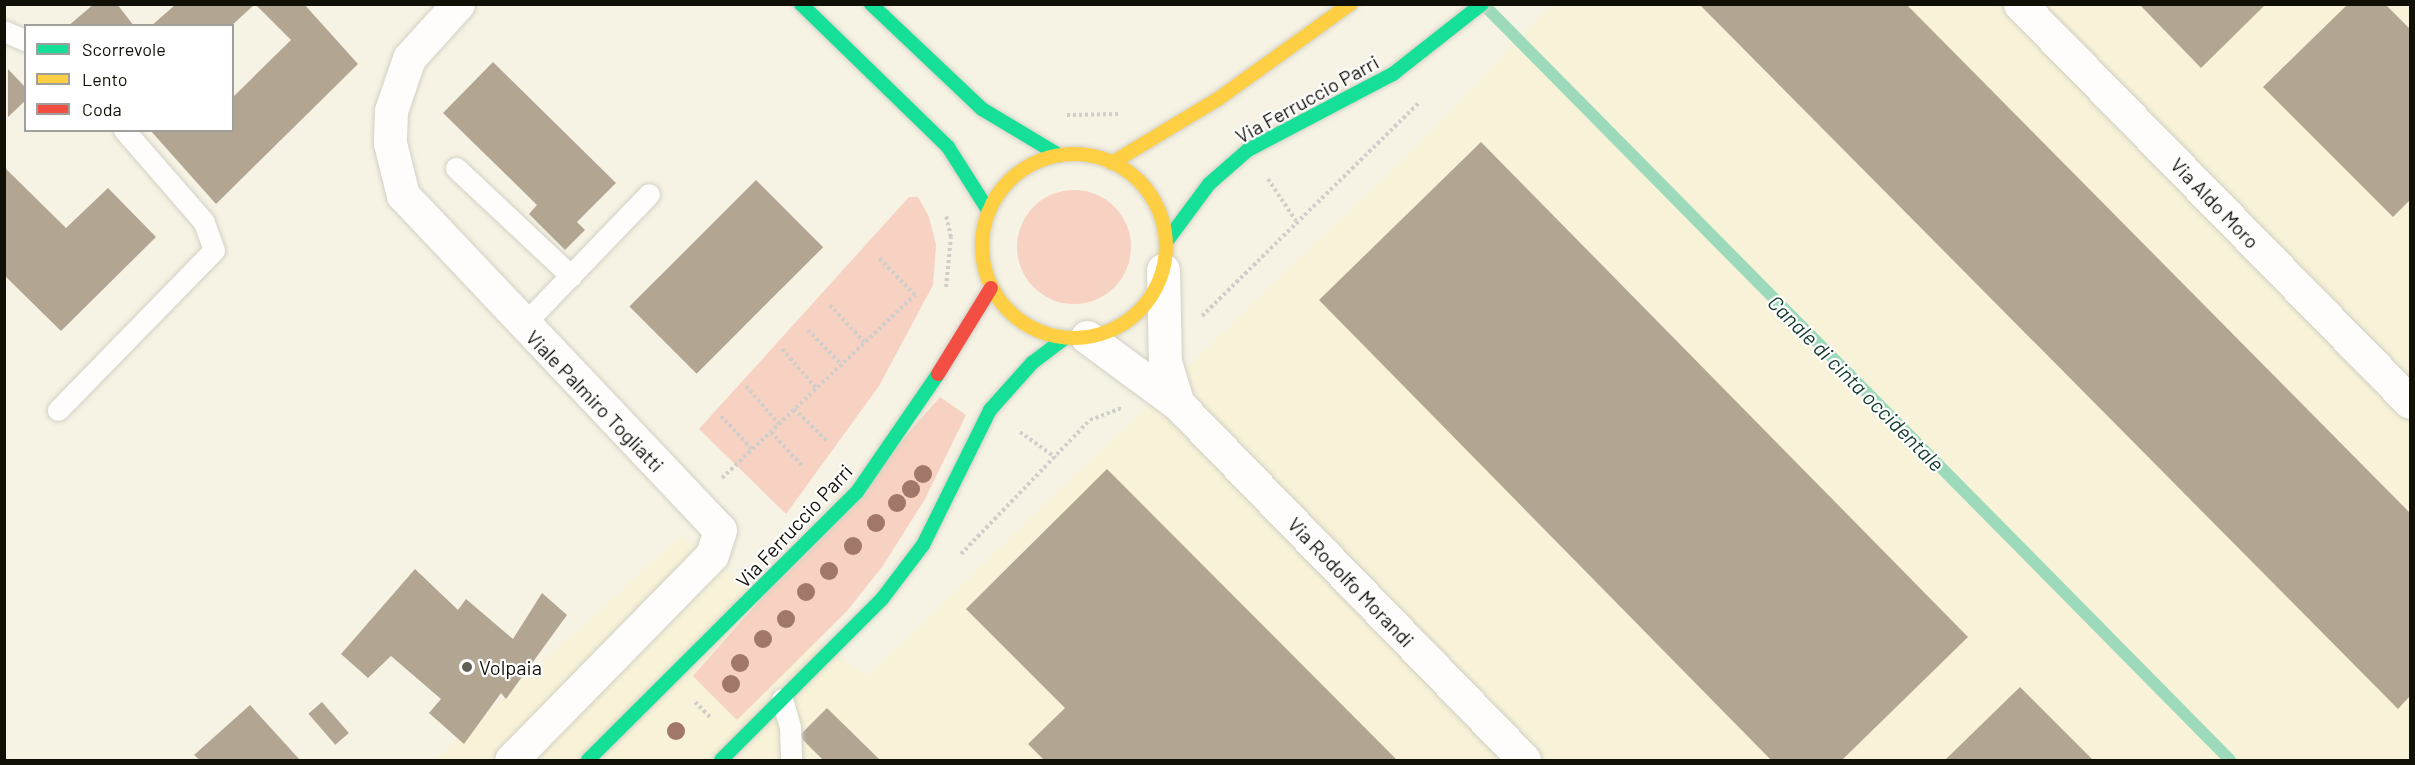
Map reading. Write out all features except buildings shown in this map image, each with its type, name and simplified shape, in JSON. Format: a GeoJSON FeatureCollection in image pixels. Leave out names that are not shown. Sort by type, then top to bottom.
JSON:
{"type":"FeatureCollection","features":[{"type":"Feature","properties":{"kind":"main road"},"geometry":{"type":"LineString","coordinates":[[801,4],[948,147],[988,210]]}},
{"type":"Feature","properties":{"kind":"main road"},"geometry":{"type":"LineString","coordinates":[[872,4],[982,109],[1059,155],[1112,163],[1143,185],[1159,212],[1165,256]]}},
{"type":"Feature","properties":{"kind":"main road"},"geometry":{"type":"LineString","coordinates":[[1112,163],[1218,99],[1350,4]]}},
{"type":"Feature","properties":{"kind":"main road","name":"Via Ferruccio Parri"},"geometry":{"type":"LineString","coordinates":[[721,760],[907,568],[990,410],[1032,363],[1076,338],[1133,317],[1152,296],[1165,256],[1209,184],[1248,150],[1393,74],[1459,25],[1482,4]]}},
{"type":"Feature","properties":{"kind":"main road"},"geometry":{"type":"LineString","coordinates":[[1059,155],[1030,165],[1005,184],[988,210],[982,263],[991,288],[1010,313],[1035,330],[1076,338]]}},
{"type":"Feature","properties":{"kind":"main road","name":"Via Ferruccio Parri"},"geometry":{"type":"LineString","coordinates":[[588,760],[856,492],[898,437],[991,288]]}},
{"type":"Feature","properties":{"kind":"street","name":"Viale Palmiro Togliatti"},"geometry":{"type":"LineString","coordinates":[[458,4],[409,58],[391,111],[390,143],[403,195],[522,326],[720,530],[712,555],[511,760]]}},
{"type":"Feature","properties":{"kind":"street","name":"Via Aldo Moro"},"geometry":{"type":"LineString","coordinates":[[2020,4],[2410,402]]}},
{"type":"Feature","properties":{"kind":"street","name":"Via Rodolfo Morandi"},"geometry":{"type":"LineString","coordinates":[[1165,256],[1166,362],[1178,404]]}},
{"type":"Feature","properties":{"kind":"street","name":"Via Rodolfo Morandi"},"geometry":{"type":"LineString","coordinates":[[1076,338],[1178,404],[1524,760]]}},
{"type":"Feature","properties":{"kind":"lane"},"geometry":{"type":"LineString","coordinates":[[4,31],[24,40]]}},
{"type":"Feature","properties":{"kind":"lane"},"geometry":{"type":"LineString","coordinates":[[58,410],[214,250],[204,222],[126,132]]}},
{"type":"Feature","properties":{"kind":"lane"},"geometry":{"type":"LineString","coordinates":[[456,168],[572,276]]}},
{"type":"Feature","properties":{"kind":"lane"},"geometry":{"type":"LineString","coordinates":[[522,326],[649,194]]}},
{"type":"Feature","properties":{"kind":"lane"},"geometry":{"type":"LineString","coordinates":[[782,699],[790,727],[791,760]]}},
{"type":"Feature","properties":{"kind":"path"},"geometry":{"type":"LineString","coordinates":[[1062,114],[1083,118],[1125,114]]}},
{"type":"Feature","properties":{"kind":"path"},"geometry":{"type":"LineString","coordinates":[[943,202],[951,237],[950,276],[943,295]]}},
{"type":"Feature","properties":{"kind":"path"},"geometry":{"type":"LineString","coordinates":[[695,504],[915,295],[877,256]]}},
{"type":"Feature","properties":{"kind":"path"},"geometry":{"type":"LineString","coordinates":[[830,305],[864,342]]}},
{"type":"Feature","properties":{"kind":"path"},"geometry":{"type":"LineString","coordinates":[[808,330],[841,364]]}},
{"type":"Feature","properties":{"kind":"path"},"geometry":{"type":"LineString","coordinates":[[782,349],[816,388]]}},
{"type":"Feature","properties":{"kind":"path"},"geometry":{"type":"LineString","coordinates":[[746,386],[778,424]]}},
{"type":"Feature","properties":{"kind":"path"},"geometry":{"type":"LineString","coordinates":[[794,409],[826,440]]}},
{"type":"Feature","properties":{"kind":"path"},"geometry":{"type":"LineString","coordinates":[[721,416],[752,449]]}},
{"type":"Feature","properties":{"kind":"path"},"geometry":{"type":"LineString","coordinates":[[771,432],[804,467]]}},
{"type":"Feature","properties":{"kind":"path"},"geometry":{"type":"LineString","coordinates":[[672,678],[736,745]]}},
{"type":"Feature","properties":{"kind":"shaded area"},"geometry":{"type":"Polygon","coordinates":[[[1552,5],[2410,5],[2410,760],[435,760],[681,536],[866,677],[1410,152],[1552,5]]]}},
{"type":"Feature","properties":{"kind":"shaded area"},"geometry":{"type":"Polygon","coordinates":[[[1074,190],[1096,194],[1115,206],[1127,225],[1131,247],[1127,269],[1115,288],[1096,300],[1074,304],[1052,300],[1033,288],[1021,269],[1017,247],[1021,225],[1033,206],[1052,194],[1074,190]]]}},
{"type":"Feature","properties":{"kind":"shaded area"},"geometry":{"type":"Polygon","coordinates":[[[909,197],[918,197],[929,217],[936,245],[933,285],[879,386],[786,514],[699,429],[909,197]]]}},
{"type":"Feature","properties":{"kind":"shaded area"},"geometry":{"type":"Polygon","coordinates":[[[940,397],[966,415],[925,499],[882,567],[847,611],[737,720],[693,676],[940,397]]]}},
{"type":"Feature","properties":{"kind":"waterway","name":"Canale di cinta occidentale"},"geometry":{"type":"LineString","coordinates":[[1483,4],[2230,760]]}},
{"type":"Feature","properties":{"kind":"traffic: fast"},"geometry":{"type":"LineString","coordinates":[[801,4],[948,147],[988,210]]}},
{"type":"Feature","properties":{"kind":"traffic: fast"},"geometry":{"type":"LineString","coordinates":[[871,4],[982,109],[1059,155]]}},
{"type":"Feature","properties":{"kind":"traffic: fast"},"geometry":{"type":"LineString","coordinates":[[1166,242],[1209,184],[1248,150],[1393,74],[1482,4]]}},
{"type":"Feature","properties":{"kind":"traffic: fast"},"geometry":{"type":"LineString","coordinates":[[721,760],[882,599],[923,545],[990,410],[1032,363],[1065,338]]}},
{"type":"Feature","properties":{"kind":"traffic: fast"},"geometry":{"type":"LineString","coordinates":[[588,760],[857,492],[938,374]]}},
{"type":"Feature","properties":{"kind":"traffic: slow"},"geometry":{"type":"LineString","coordinates":[[1112,163],[1218,99],[1350,4]]}},
{"type":"Feature","properties":{"kind":"traffic: slow"},"geometry":{"type":"LineString","coordinates":[[1074,154],[1109,161],[1139,181],[1159,211],[1166,246],[1159,281],[1139,311],[1109,331],[1074,338],[1039,331],[1009,311],[989,281],[982,246],[989,211],[1009,181],[1039,161],[1074,154]]}},
{"type":"Feature","properties":{"kind":"traffic: jam"},"geometry":{"type":"LineString","coordinates":[[938,374],[991,288]]}},
{"type":"Feature","properties":{"kind":"place","name":"Volpaia"},"geometry":{"type":"Point","coordinates":[467,667]}}]}
